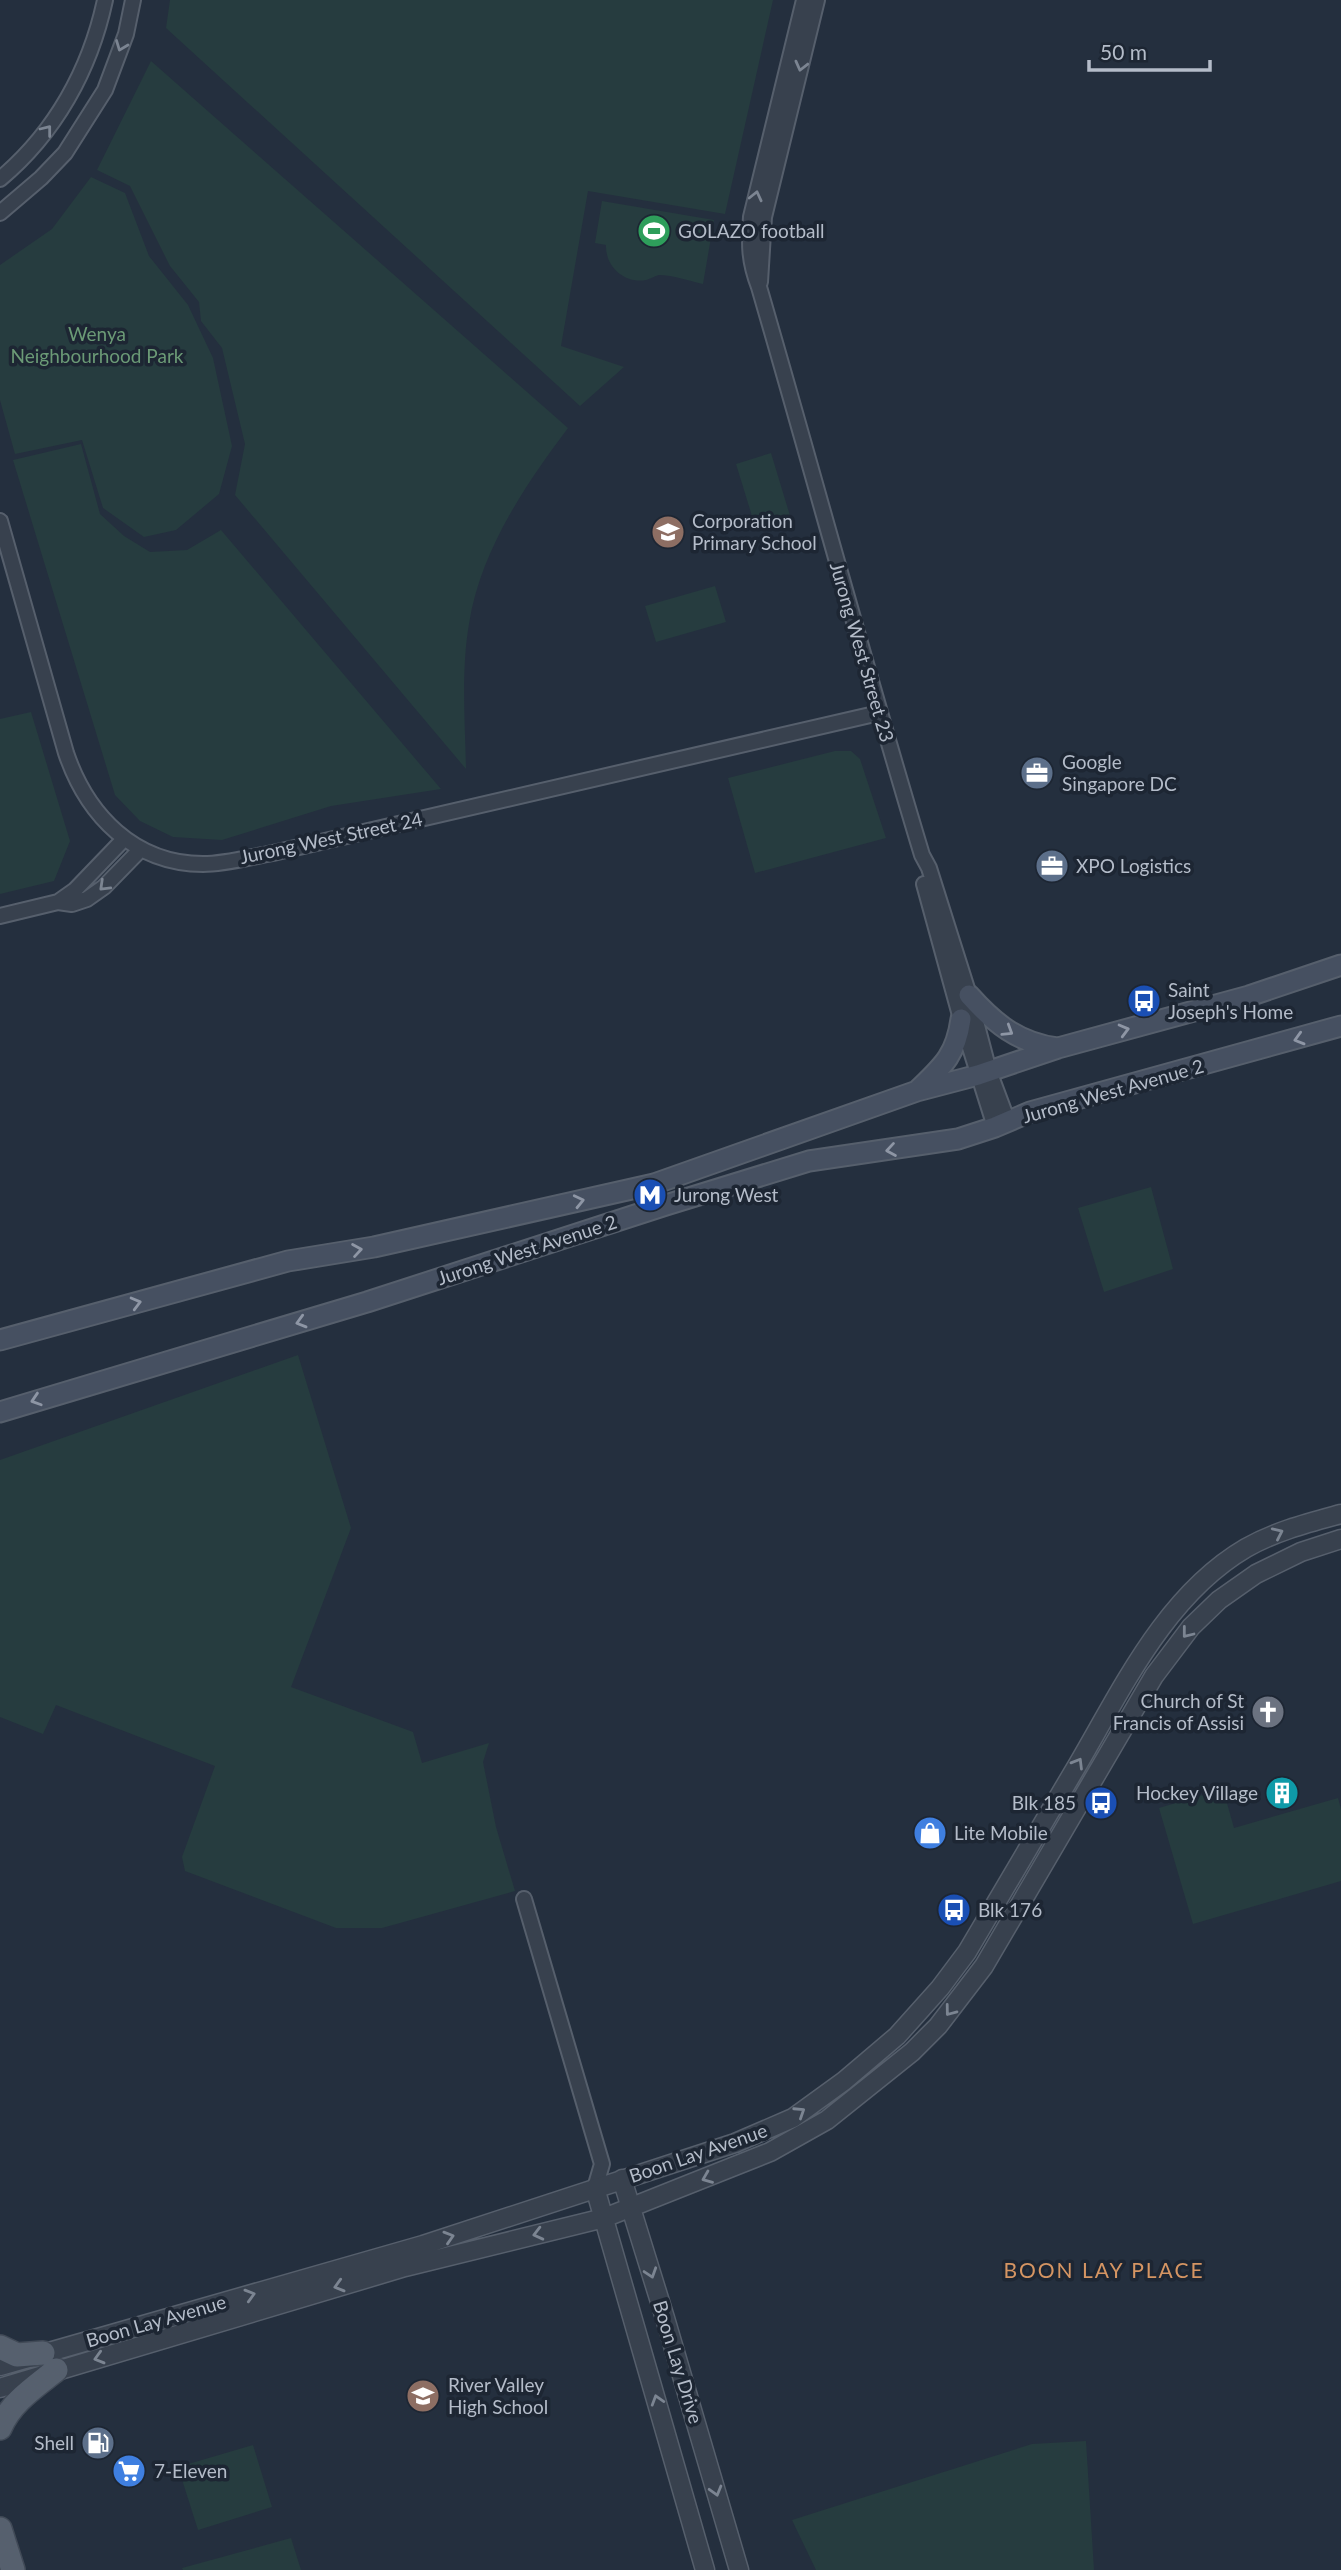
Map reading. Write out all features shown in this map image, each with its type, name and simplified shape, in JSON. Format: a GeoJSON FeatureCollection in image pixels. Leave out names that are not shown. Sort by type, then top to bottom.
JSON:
{"type":"FeatureCollection","features":[{"type":"Feature","properties":{"kind":"main road","name":"Jurong West Avenue 2"},"geometry":{"type":"LineString","coordinates":[[0,1340],[288,1261],[374,1247],[654,1184],[917,1091],[984,1073],[1058,1048],[1249,996],[1341,965]]}},
{"type":"Feature","properties":{"kind":"main road"},"geometry":{"type":"LineString","coordinates":[[969,995],[989,1018],[1012,1035],[1041,1046],[1058,1048]]}},
{"type":"Feature","properties":{"kind":"main road"},"geometry":{"type":"LineString","coordinates":[[917,1091],[942,1068],[952,1053],[961,1019]]}},
{"type":"Feature","properties":{"kind":"main road","name":"Jurong West Avenue 2"},"geometry":{"type":"LineString","coordinates":[[0,1412],[367,1302],[809,1161],[958,1139],[1002,1125],[1030,1112],[1341,1026]]}},
{"type":"Feature","properties":{"kind":"main road"},"geometry":{"type":"LineString","coordinates":[[0,2347],[17,2355],[50,2362],[0,2428]]}},
{"type":"Feature","properties":{"kind":"main road"},"geometry":{"type":"LineString","coordinates":[[0,2529],[13,2570]]}},
{"type":"Feature","properties":{"kind":"street"},"geometry":{"type":"LineString","coordinates":[[0,179],[21,162],[51,125],[79,80],[99,28],[105,0]]}},
{"type":"Feature","properties":{"kind":"street"},"geometry":{"type":"LineString","coordinates":[[0,213],[41,178],[72,142],[104,89],[126,34],[133,0]]}},
{"type":"Feature","properties":{"kind":"street","name":"Jurong West Street 23"},"geometry":{"type":"LineString","coordinates":[[804,0],[751,217],[748,245],[751,266],[879,713],[922,855],[929,868],[969,995],[984,1073]]}},
{"type":"Feature","properties":{"kind":"street","name":"Jurong West Street 23"},"geometry":{"type":"LineString","coordinates":[[759,287],[764,217],[817,0]]}},
{"type":"Feature","properties":{"kind":"street","name":"Jurong West Street 24"},"geometry":{"type":"LineString","coordinates":[[0,521],[71,769],[91,806],[103,821],[140,849],[169,860],[207,864],[273,853],[879,713]]}},
{"type":"Feature","properties":{"kind":"street"},"geometry":{"type":"LineString","coordinates":[[0,916],[58,902],[75,890],[124,839]]}},
{"type":"Feature","properties":{"kind":"street"},"geometry":{"type":"LineString","coordinates":[[58,902],[72,904],[94,896],[140,849]]}},
{"type":"Feature","properties":{"kind":"street","name":"Jurong West Street 23"},"geometry":{"type":"LineString","coordinates":[[922,855],[921,872],[961,1019],[1002,1125]]}},
{"type":"Feature","properties":{"kind":"street","name":"Boon Lay Avenue"},"geometry":{"type":"LineString","coordinates":[[0,2388],[50,2362],[424,2245],[735,2143],[793,2118],[844,2081],[897,2036],[940,1989],[967,1952],[1135,1667],[1172,1613],[1204,1581],[1246,1548],[1293,1527],[1341,1514]]}},
{"type":"Feature","properties":{"kind":"street","name":"Boon Lay Avenue"},"geometry":{"type":"LineString","coordinates":[[0,2366],[50,2362],[405,2267],[604,2218],[770,2152],[827,2120],[912,2052],[938,2026],[984,1966],[1154,1676],[1192,1627],[1219,1600],[1256,1574],[1301,1552],[1341,1539]]}},
{"type":"Feature","properties":{"kind":"street"},"geometry":{"type":"LineString","coordinates":[[524,1899],[602,2164],[595,2188]]}},
{"type":"Feature","properties":{"kind":"street"},"geometry":{"type":"LineString","coordinates":[[602,2164],[622,2179]]}},
{"type":"Feature","properties":{"kind":"street","name":"Boon Lay Drive"},"geometry":{"type":"LineString","coordinates":[[622,2179],[739,2570]]}},
{"type":"Feature","properties":{"kind":"street","name":"Boon Lay Drive"},"geometry":{"type":"LineString","coordinates":[[595,2188],[705,2570]]}},
{"type":"Feature","properties":{"kind":"green space"},"geometry":{"type":"Polygon","coordinates":[[[170,0],[773,0],[725,214],[588,191],[561,346],[624,367],[580,406],[166,28],[170,0]]]}},
{"type":"Feature","properties":{"kind":"green space"},"geometry":{"type":"Polygon","coordinates":[[[151,61],[568,428],[506,520],[483,571],[475,597],[465,660],[466,769],[235,495],[245,444],[222,348],[201,321],[199,302],[170,266],[130,186],[97,170],[151,61]]]}},
{"type":"Feature","properties":{"kind":"green space","name":"Wenya Neighbourhood Park"},"geometry":{"type":"Polygon","coordinates":[[[91,177],[125,193],[149,256],[188,305],[213,358],[232,446],[219,494],[176,530],[144,537],[103,508],[82,440],[15,454],[0,400],[0,265],[52,229],[91,177]]]}},
{"type":"Feature","properties":{"kind":"green space","name":"GOLAZO football"},"geometry":{"type":"Polygon","coordinates":[[[602,201],[714,220],[703,284],[664,275],[638,281],[617,272],[609,260],[606,245],[595,243],[602,201]]]}},
{"type":"Feature","properties":{"kind":"green space"},"geometry":{"type":"Polygon","coordinates":[[[81,444],[100,514],[124,536],[150,552],[187,550],[221,530],[441,789],[331,806],[222,840],[173,837],[140,821],[115,795],[13,460],[81,444]]]}},
{"type":"Feature","properties":{"kind":"green space"},"geometry":{"type":"Polygon","coordinates":[[[771,453],[791,519],[756,529],[736,464],[771,453]]]}},
{"type":"Feature","properties":{"kind":"green space"},"geometry":{"type":"Polygon","coordinates":[[[715,586],[726,622],[656,642],[645,606],[715,586]]]}},
{"type":"Feature","properties":{"kind":"green space"},"geometry":{"type":"Polygon","coordinates":[[[31,712],[70,841],[54,881],[0,894],[0,719],[31,712]]]}},
{"type":"Feature","properties":{"kind":"green space"},"geometry":{"type":"Polygon","coordinates":[[[835,751],[851,751],[860,759],[886,838],[755,873],[728,778],[835,751]]]}},
{"type":"Feature","properties":{"kind":"green space"},"geometry":{"type":"Polygon","coordinates":[[[1151,1187],[1173,1269],[1104,1292],[1078,1208],[1151,1187]]]}},
{"type":"Feature","properties":{"kind":"green space"},"geometry":{"type":"Polygon","coordinates":[[[298,1355],[351,1528],[291,1687],[413,1732],[422,1763],[489,1743],[483,1762],[496,1827],[515,1891],[382,1928],[336,1928],[185,1871],[182,1857],[215,1766],[56,1705],[43,1734],[0,1717],[0,1460],[298,1355]]]}},
{"type":"Feature","properties":{"kind":"green space"},"geometry":{"type":"Polygon","coordinates":[[[1223,1789],[1234,1828],[1338,1798],[1341,1809],[1341,1881],[1193,1924],[1159,1808],[1223,1789]]]}},
{"type":"Feature","properties":{"kind":"green space"},"geometry":{"type":"Polygon","coordinates":[[[1086,2441],[1094,2570],[816,2570],[792,2520],[1032,2444],[1086,2441]]]}},
{"type":"Feature","properties":{"kind":"green space"},"geometry":{"type":"Polygon","coordinates":[[[253,2445],[272,2507],[198,2530],[178,2467],[253,2445]]]}},
{"type":"Feature","properties":{"kind":"green space"},"geometry":{"type":"Polygon","coordinates":[[[291,2538],[301,2570],[182,2568],[291,2538]]]}},
{"type":"Feature","properties":{"kind":"place","name":"GOLAZO football"},"geometry":{"type":"Point","coordinates":[654,231]}},
{"type":"Feature","properties":{"kind":"place","name":"Corporation Primary School"},"geometry":{"type":"Point","coordinates":[668,532]}},
{"type":"Feature","properties":{"kind":"place","name":"Google Singapore DC"},"geometry":{"type":"Point","coordinates":[1037,773]}},
{"type":"Feature","properties":{"kind":"place","name":"XPO Logistics"},"geometry":{"type":"Point","coordinates":[1052,866]}},
{"type":"Feature","properties":{"kind":"place","name":"Saint Joseph's Home"},"geometry":{"type":"Point","coordinates":[1144,1001]}},
{"type":"Feature","properties":{"kind":"place","name":"Jurong West"},"geometry":{"type":"Point","coordinates":[650,1195]}},
{"type":"Feature","properties":{"kind":"place","name":"Church of St Francis of Assisi"},"geometry":{"type":"Point","coordinates":[1268,1712]}},
{"type":"Feature","properties":{"kind":"place","name":"Hockey Village"},"geometry":{"type":"Point","coordinates":[1282,1793]}},
{"type":"Feature","properties":{"kind":"place","name":"Blk 185"},"geometry":{"type":"Point","coordinates":[1101,1803]}},
{"type":"Feature","properties":{"kind":"place","name":"Lite Mobile"},"geometry":{"type":"Point","coordinates":[930,1833]}},
{"type":"Feature","properties":{"kind":"place","name":"Blk 176"},"geometry":{"type":"Point","coordinates":[954,1910]}},
{"type":"Feature","properties":{"kind":"place","name":"River Valley High School"},"geometry":{"type":"Point","coordinates":[423,2396]}},
{"type":"Feature","properties":{"kind":"place","name":"Shell"},"geometry":{"type":"Point","coordinates":[98,2443]}},
{"type":"Feature","properties":{"kind":"place","name":"7-Eleven"},"geometry":{"type":"Point","coordinates":[129,2471]}},
{"type":"Feature","properties":{"kind":"district","name":"BOON LAY PLACE"},"geometry":{"type":"Point","coordinates":[1104,2271]}}]}
